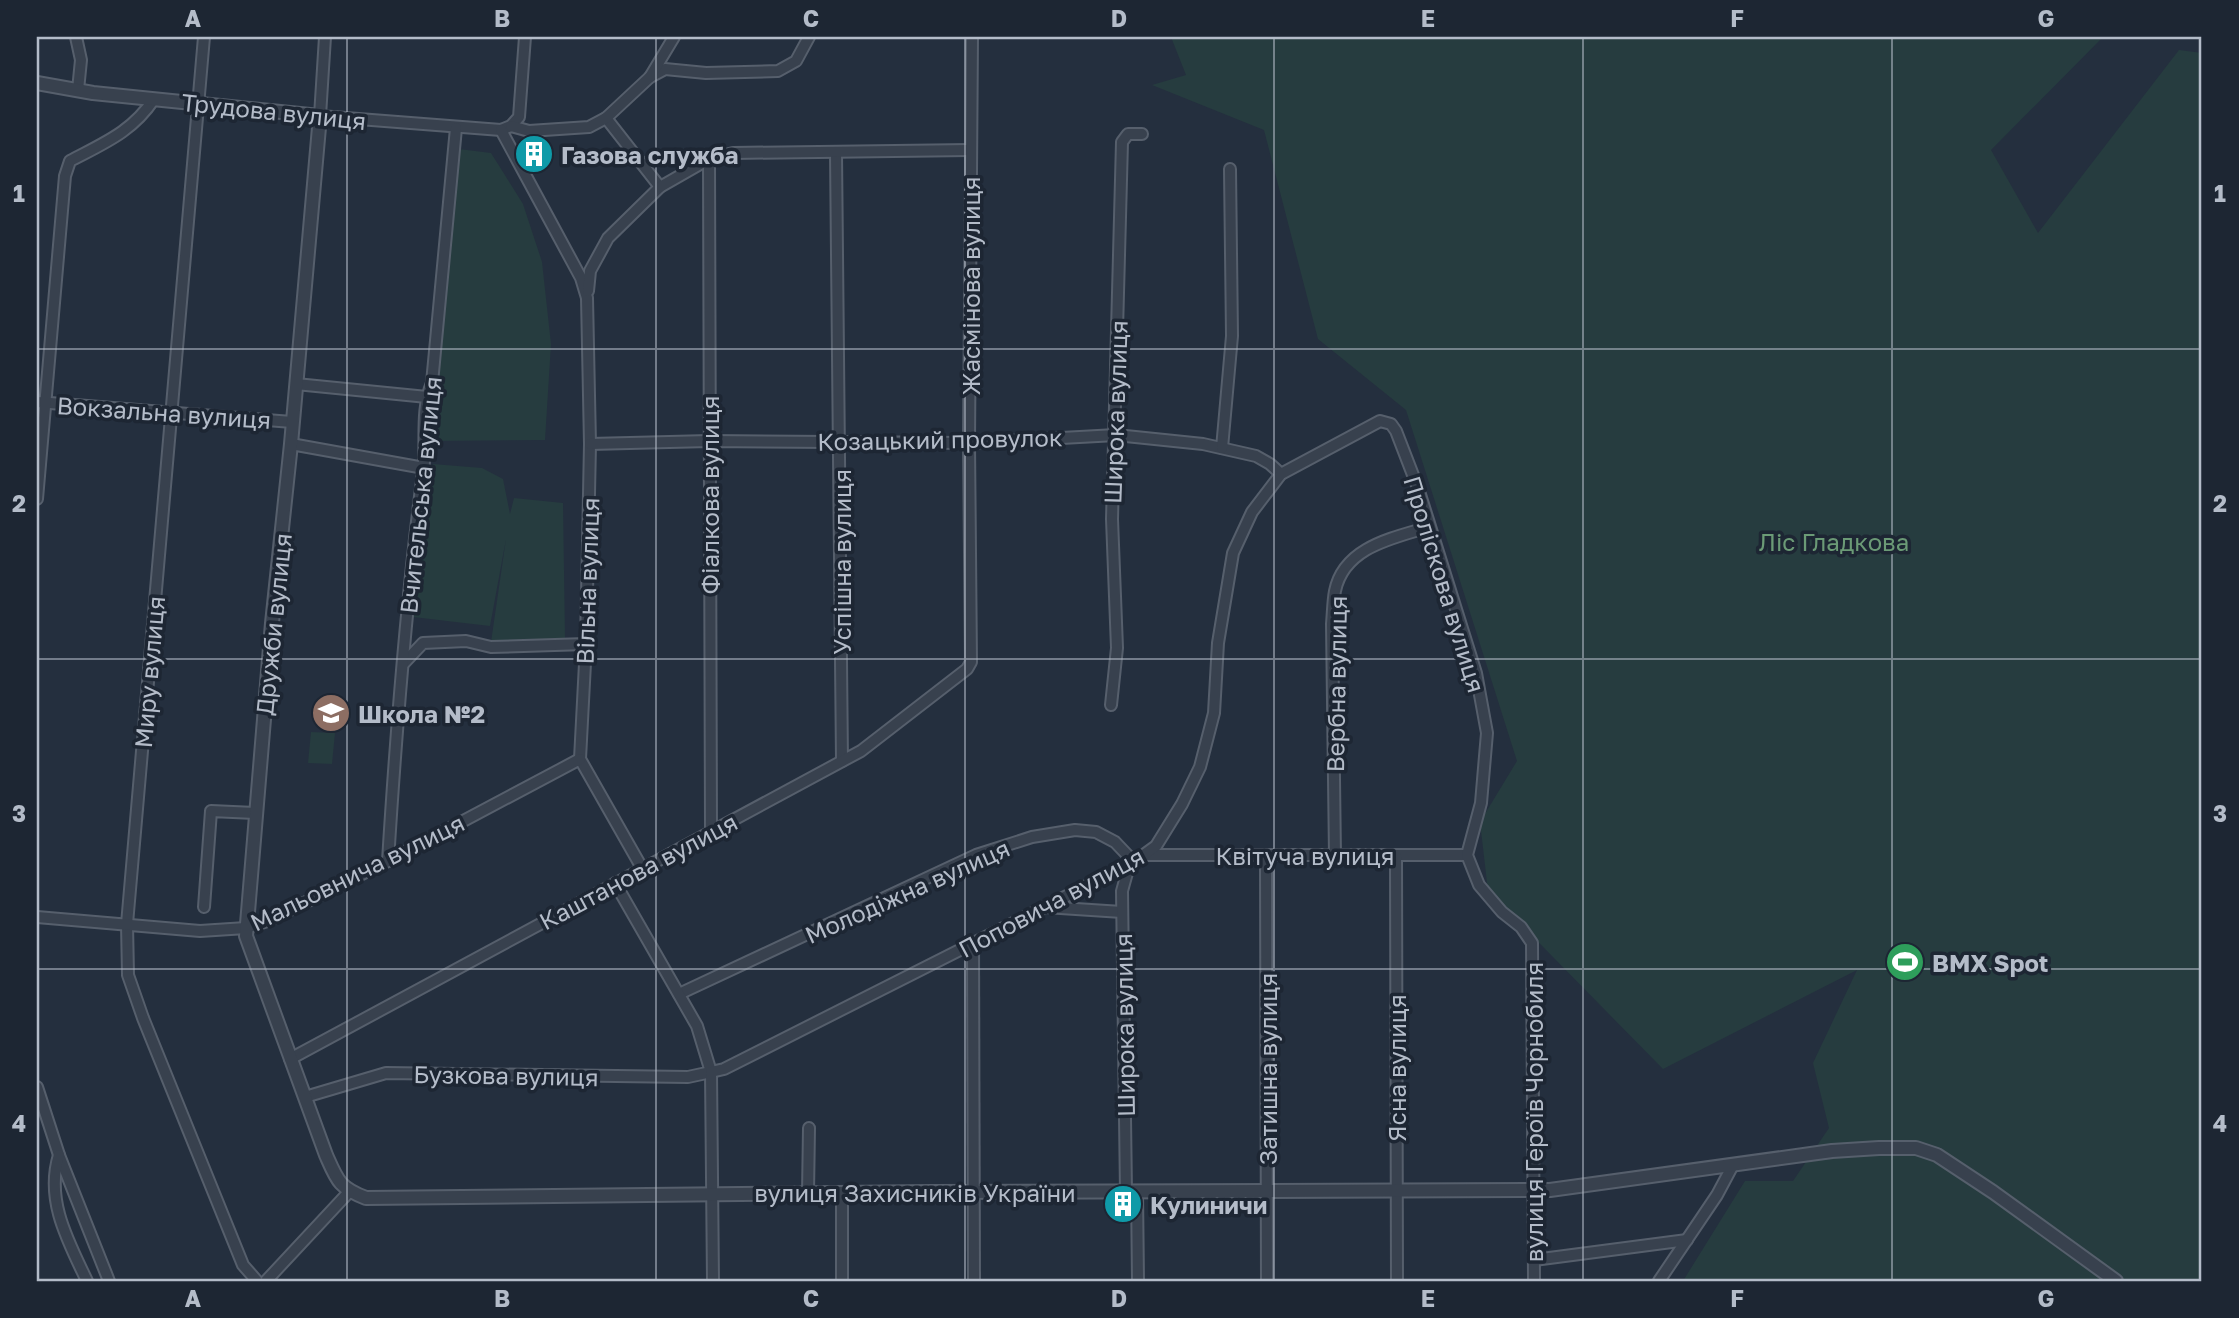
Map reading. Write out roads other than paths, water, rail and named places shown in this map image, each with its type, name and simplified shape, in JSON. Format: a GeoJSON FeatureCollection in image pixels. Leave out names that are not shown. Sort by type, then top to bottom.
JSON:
{"type":"FeatureCollection","features":[{"type":"Feature","properties":{"kind":"street"},"geometry":{"type":"LineString","coordinates":[[76,37],[81,60],[78,90]]}},
{"type":"Feature","properties":{"kind":"street","name":"Миру вулиця"},"geometry":{"type":"LineString","coordinates":[[204,37],[127,924],[128,975],[243,1265],[257,1281]]}},
{"type":"Feature","properties":{"kind":"street","name":"Дружби вулиця"},"geometry":{"type":"LineString","coordinates":[[325,37],[246,928],[248,949],[336,1178],[349,1192]]}},
{"type":"Feature","properties":{"kind":"street"},"geometry":{"type":"LineString","coordinates":[[506,128],[519,117],[525,37]]}},
{"type":"Feature","properties":{"kind":"street"},"geometry":{"type":"LineString","coordinates":[[650,77],[674,37]]}},
{"type":"Feature","properties":{"kind":"street"},"geometry":{"type":"LineString","coordinates":[[660,187],[606,118],[650,77],[665,69],[706,73],[778,71],[796,61],[809,37]]}},
{"type":"Feature","properties":{"kind":"street","name":"Жасмінова вулиця"},"geometry":{"type":"LineString","coordinates":[[971,662],[969,443],[972,37]]}},
{"type":"Feature","properties":{"kind":"street","name":"Трудова вулиця"},"geometry":{"type":"LineString","coordinates":[[37,83],[154,99],[456,128],[529,131],[589,127],[606,118]]}},
{"type":"Feature","properties":{"kind":"street"},"geometry":{"type":"LineString","coordinates":[[37,499],[41,402],[65,176],[70,161],[123,133],[142,116],[154,99]]}},
{"type":"Feature","properties":{"kind":"street","name":"Вчительська вулиця"},"geometry":{"type":"LineString","coordinates":[[388,861],[407,617],[424,468],[426,397],[432,383],[456,128]]}},
{"type":"Feature","properties":{"kind":"street","name":"Вільна вулиця"},"geometry":{"type":"LineString","coordinates":[[506,128],[581,278],[587,298],[590,444],[586,644],[580,759]]}},
{"type":"Feature","properties":{"kind":"street","name":"Широка вулиця"},"geometry":{"type":"LineString","coordinates":[[1111,705],[1117,648],[1112,519],[1122,142],[1128,134],[1142,134]]}},
{"type":"Feature","properties":{"kind":"street"},"geometry":{"type":"LineString","coordinates":[[587,298],[590,271],[608,238],[660,187],[709,159],[733,153],[971,150]]}},
{"type":"Feature","properties":{"kind":"street","name":"Успішна вулиця"},"geometry":{"type":"LineString","coordinates":[[836,153],[842,761]]}},
{"type":"Feature","properties":{"kind":"street","name":"Фіалкова вулиця"},"geometry":{"type":"LineString","coordinates":[[709,159],[711,830]]}},
{"type":"Feature","properties":{"kind":"street"},"geometry":{"type":"LineString","coordinates":[[1222,448],[1232,336],[1230,169]]}},
{"type":"Feature","properties":{"kind":"street"},"geometry":{"type":"LineString","coordinates":[[296,384],[426,397]]}},
{"type":"Feature","properties":{"kind":"street","name":"Вокзальна вулиця"},"geometry":{"type":"LineString","coordinates":[[41,402],[292,422]]}},
{"type":"Feature","properties":{"kind":"street","name":"Поповича вулиця"},"geometry":{"type":"LineString","coordinates":[[711,1072],[724,1069],[973,943],[1139,858],[1157,846],[1200,768],[1214,713],[1217,643],[1233,553],[1252,512],[1281,474],[1380,421]]}},
{"type":"Feature","properties":{"kind":"street","name":"Проліскова вулиця"},"geometry":{"type":"LineString","coordinates":[[1380,421],[1391,424],[1396,431],[1418,488],[1476,673],[1487,733],[1480,803],[1467,855]]}},
{"type":"Feature","properties":{"kind":"street","name":"Козацький провулок"},"geometry":{"type":"LineString","coordinates":[[590,444],[709,441],[969,443],[1116,435],[1203,444],[1256,456],[1281,474]]}},
{"type":"Feature","properties":{"kind":"street"},"geometry":{"type":"LineString","coordinates":[[291,444],[424,468]]}},
{"type":"Feature","properties":{"kind":"street","name":"Вербна вулиця"},"geometry":{"type":"LineString","coordinates":[[1335,856],[1332,624],[1335,589],[1344,571],[1360,552],[1429,527]]}},
{"type":"Feature","properties":{"kind":"street"},"geometry":{"type":"LineString","coordinates":[[404,663],[423,643],[466,641],[491,648],[586,644]]}},
{"type":"Feature","properties":{"kind":"street","name":"Каштанова вулиця"},"geometry":{"type":"LineString","coordinates":[[290,1059],[861,751],[967,669],[971,662]]}},
{"type":"Feature","properties":{"kind":"street"},"geometry":{"type":"LineString","coordinates":[[580,759],[642,868]]}},
{"type":"Feature","properties":{"kind":"street","name":"Мальовнича вулиця"},"geometry":{"type":"LineString","coordinates":[[37,917],[200,931],[246,928],[270,920],[388,861],[580,759]]}},
{"type":"Feature","properties":{"kind":"street"},"geometry":{"type":"LineString","coordinates":[[204,907],[211,811],[255,813]]}},
{"type":"Feature","properties":{"kind":"street","name":"Молодіжна вулиця"},"geometry":{"type":"LineString","coordinates":[[679,994],[976,855],[1032,837],[1075,830],[1096,832],[1139,858]]}},
{"type":"Feature","properties":{"kind":"street","name":"Ясна вулиця"},"geometry":{"type":"LineString","coordinates":[[1396,855],[1397,1281]]}},
{"type":"Feature","properties":{"kind":"street","name":"Квітуча вулиця"},"geometry":{"type":"LineString","coordinates":[[1139,858],[1467,855]]}},
{"type":"Feature","properties":{"kind":"street","name":"вулиця Героїв Чорнобиля"},"geometry":{"type":"LineString","coordinates":[[1467,855],[1479,885],[1502,912],[1521,927],[1532,943],[1534,1281]]}},
{"type":"Feature","properties":{"kind":"street","name":"Затишна вулиця"},"geometry":{"type":"LineString","coordinates":[[1266,857],[1267,1281]]}},
{"type":"Feature","properties":{"kind":"street","name":"Широка вулиця"},"geometry":{"type":"LineString","coordinates":[[1138,1281],[1132,1191],[1122,891],[1127,873],[1139,858]]}},
{"type":"Feature","properties":{"kind":"street"},"geometry":{"type":"LineString","coordinates":[[615,883],[697,1026],[711,1072],[713,1281]]}},
{"type":"Feature","properties":{"kind":"street"},"geometry":{"type":"LineString","coordinates":[[1044,907],[1122,912]]}},
{"type":"Feature","properties":{"kind":"street"},"geometry":{"type":"LineString","coordinates":[[973,943],[974,1281]]}},
{"type":"Feature","properties":{"kind":"street","name":"Бузкова вулиця"},"geometry":{"type":"LineString","coordinates":[[305,1097],[386,1073],[688,1077],[711,1072]]}},
{"type":"Feature","properties":{"kind":"street"},"geometry":{"type":"LineString","coordinates":[[37,1087],[59,1155],[109,1281]]}},
{"type":"Feature","properties":{"kind":"street"},"geometry":{"type":"LineString","coordinates":[[808,1193],[809,1128]]}},
{"type":"Feature","properties":{"kind":"street","name":"вулиця Захисників України"},"geometry":{"type":"LineString","coordinates":[[349,1192],[366,1198],[842,1192],[1550,1190],[1832,1152],[1916,1148],[1937,1154],[2116,1281]]}},
{"type":"Feature","properties":{"kind":"street"},"geometry":{"type":"LineString","coordinates":[[59,1155],[54,1184],[58,1217],[87,1281]]}},
{"type":"Feature","properties":{"kind":"street"},"geometry":{"type":"LineString","coordinates":[[1659,1281],[1717,1195],[1733,1165]]}},
{"type":"Feature","properties":{"kind":"street"},"geometry":{"type":"LineString","coordinates":[[266,1281],[349,1192]]}},
{"type":"Feature","properties":{"kind":"street"},"geometry":{"type":"LineString","coordinates":[[842,1192],[842,1281]]}},
{"type":"Feature","properties":{"kind":"street"},"geometry":{"type":"LineString","coordinates":[[1534,1260],[1687,1240]]}},
{"type":"Feature","properties":{"kind":"place","name":"Газова служба"},"geometry":{"type":"Point","coordinates":[534,154]}},
{"type":"Feature","properties":{"kind":"place","name":"Школа №2"},"geometry":{"type":"Point","coordinates":[331,713]}},
{"type":"Feature","properties":{"kind":"place","name":"BMX Spot"},"geometry":{"type":"Point","coordinates":[1905,962]}},
{"type":"Feature","properties":{"kind":"place","name":"Кулиничи"},"geometry":{"type":"Point","coordinates":[1123,1204]}},
{"type":"Feature","properties":{"kind":"park label","name":"Ліс Гладкова"},"geometry":{"type":"Point","coordinates":[1834,541]}}]}
